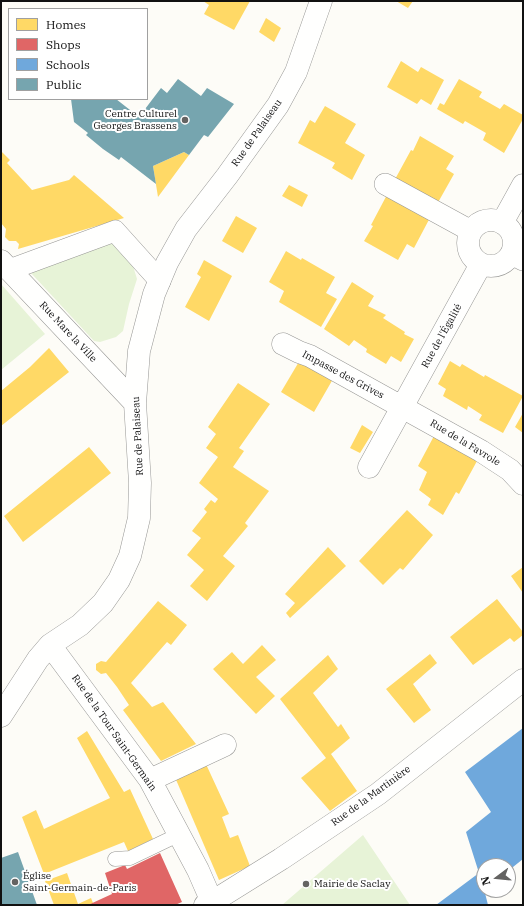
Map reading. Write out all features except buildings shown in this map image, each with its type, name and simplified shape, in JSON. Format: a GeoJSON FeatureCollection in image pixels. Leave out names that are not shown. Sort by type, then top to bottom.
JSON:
{"type":"FeatureCollection","features":[{"type":"Feature","properties":{"kind":"street","name":"Rue de Palaiseau"},"geometry":{"type":"LineString","coordinates":[[50,645],[80,625],[103,603],[119,580],[130,556],[139,518],[140,483],[135,403],[139,351],[154,294],[186,229],[227,176],[278,105],[296,72],[321,1]]}},
{"type":"Feature","properties":{"kind":"street"},"geometry":{"type":"LineString","coordinates":[[385,184],[471,231]]}},
{"type":"Feature","properties":{"kind":"street"},"geometry":{"type":"LineString","coordinates":[[502,223],[523,185]]}},
{"type":"Feature","properties":{"kind":"street"},"geometry":{"type":"LineString","coordinates":[[489,220],[502,223],[508,227],[512,233],[517,257],[495,267],[488,267],[474,260],[470,254],[468,246],[468,238],[471,231],[475,226],[489,220]]}},
{"type":"Feature","properties":{"kind":"street"},"geometry":{"type":"LineString","coordinates":[[5,265],[115,231],[160,281]]}},
{"type":"Feature","properties":{"kind":"street","name":"Rue de l'Égalité"},"geometry":{"type":"LineString","coordinates":[[369,467],[481,264]]}},
{"type":"Feature","properties":{"kind":"street","name":"Rue Mare la Ville"},"geometry":{"type":"LineString","coordinates":[[5,265],[135,403]]}},
{"type":"Feature","properties":{"kind":"street","name":"Impasse des Grives"},"geometry":{"type":"LineString","coordinates":[[283,344],[310,356],[402,407]]}},
{"type":"Feature","properties":{"kind":"street","name":"Rue de la Favrole"},"geometry":{"type":"LineString","coordinates":[[402,407],[481,451],[510,470],[523,484]]}},
{"type":"Feature","properties":{"kind":"street"},"geometry":{"type":"LineString","coordinates":[[1,716],[38,659],[50,645]]}},
{"type":"Feature","properties":{"kind":"street","name":"Rue de la Tour Saint-Germain"},"geometry":{"type":"LineString","coordinates":[[50,645],[150,780],[198,870],[210,904]]}},
{"type":"Feature","properties":{"kind":"street","name":"Rue de la Martinière"},"geometry":{"type":"LineString","coordinates":[[210,904],[281,859],[378,794],[523,680]]}},
{"type":"Feature","properties":{"kind":"street"},"geometry":{"type":"LineString","coordinates":[[150,780],[225,745]]}},
{"type":"Feature","properties":{"kind":"lane"},"geometry":{"type":"LineString","coordinates":[[115,859],[130,858],[178,835]]}},
{"type":"Feature","properties":{"kind":"green space"},"geometry":{"type":"Polygon","coordinates":[[[110,239],[133,266],[137,279],[129,304],[123,331],[116,337],[100,342],[94,341],[31,273],[110,239]]]}},
{"type":"Feature","properties":{"kind":"green space"},"geometry":{"type":"Polygon","coordinates":[[[1,284],[45,334],[1,370],[1,284]]]}},
{"type":"Feature","properties":{"kind":"green space"},"geometry":{"type":"Polygon","coordinates":[[[363,835],[410,905],[282,905],[363,835]]]}},
{"type":"Feature","properties":{"kind":"place","name":"Centre Culturel Georges Brassens"},"geometry":{"type":"Point","coordinates":[185,120]}},
{"type":"Feature","properties":{"kind":"place","name":"Église Saint-Germain-de-Paris"},"geometry":{"type":"Point","coordinates":[15,882]}},
{"type":"Feature","properties":{"kind":"place","name":"Mairie de Saclay"},"geometry":{"type":"Point","coordinates":[306,884]}}]}
